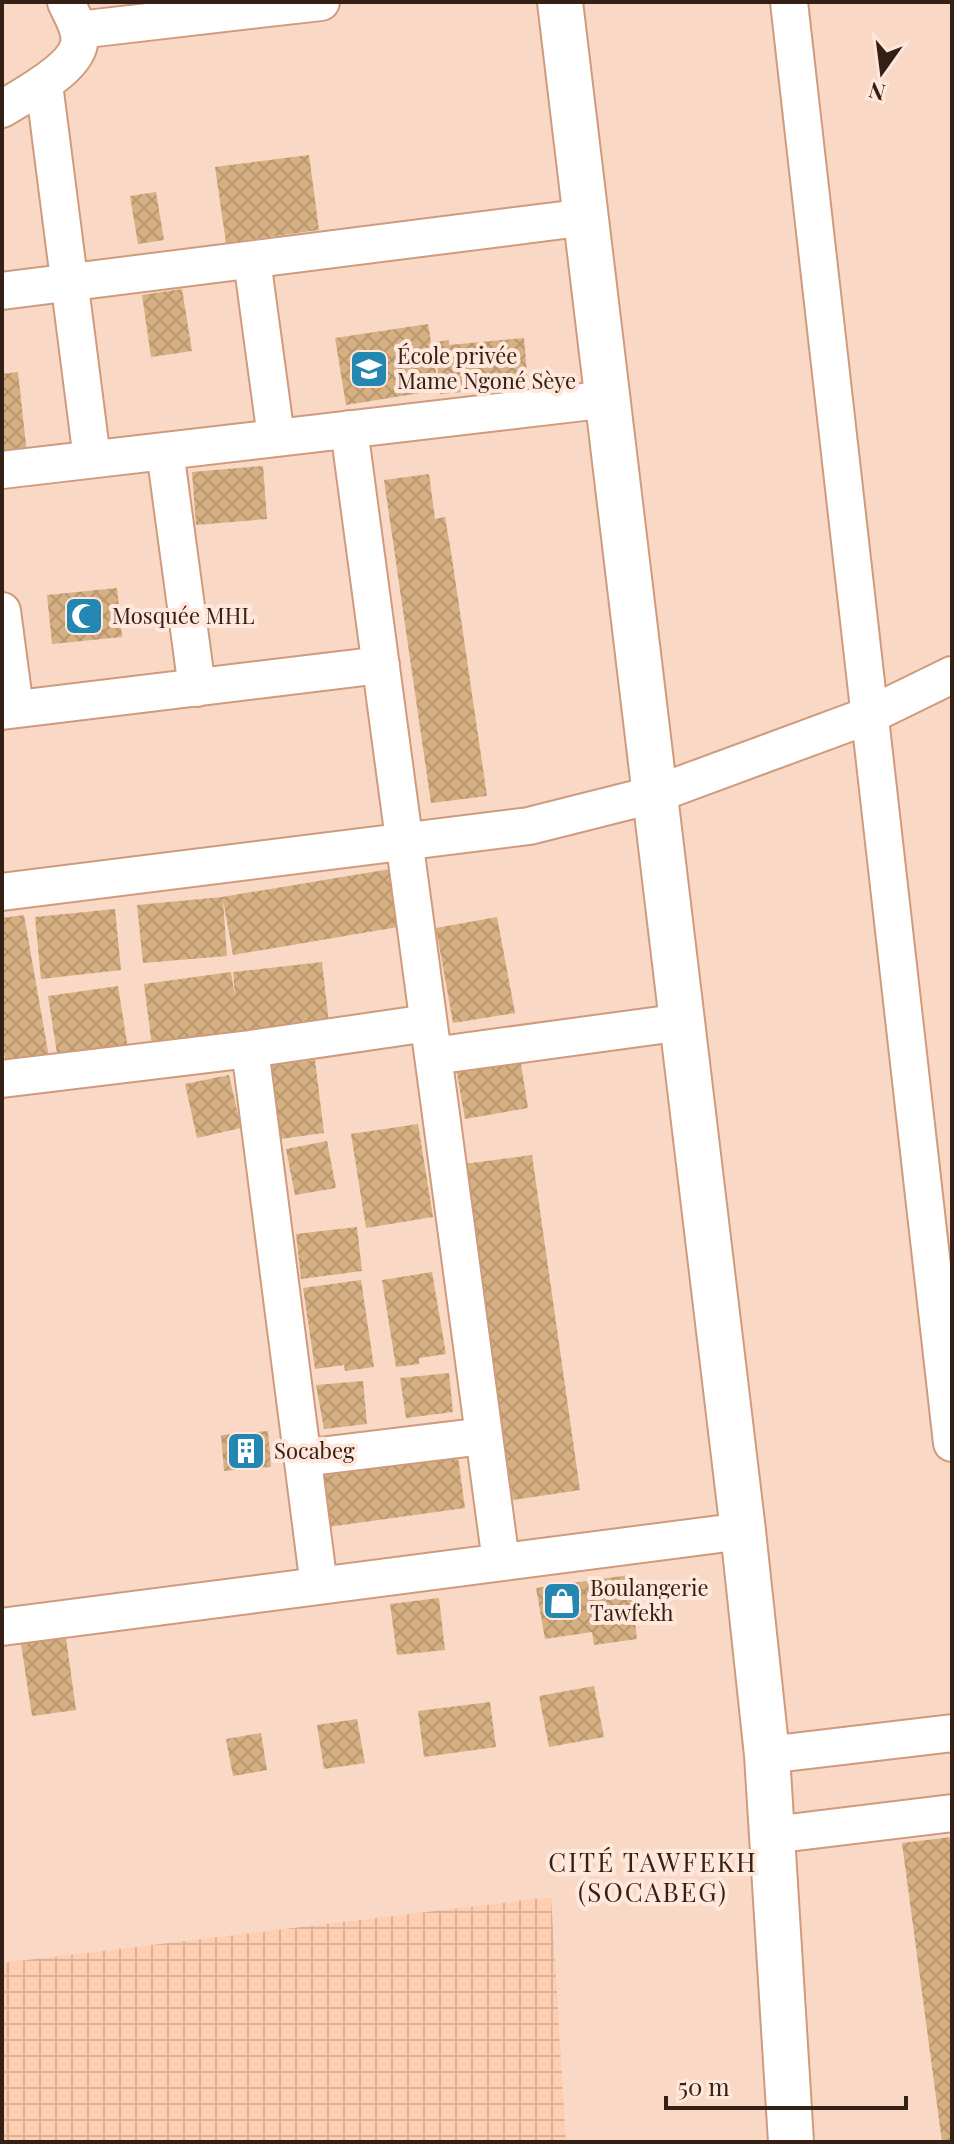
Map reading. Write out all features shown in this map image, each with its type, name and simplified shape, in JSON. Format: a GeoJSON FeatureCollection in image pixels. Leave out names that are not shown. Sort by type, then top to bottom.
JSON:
{"type":"FeatureCollection","features":[{"type":"Feature","properties":{"kind":"street"},"geometry":{"type":"LineString","coordinates":[[2,109],[44,84],[73,56],[79,44],[72,16],[321,2]]}},
{"type":"Feature","properties":{"kind":"street"},"geometry":{"type":"LineString","coordinates":[[560,2],[743,1531],[767,1755],[791,2142]]}},
{"type":"Feature","properties":{"kind":"street"},"geometry":{"type":"LineString","coordinates":[[789,2],[952,1443]]}},
{"type":"Feature","properties":{"kind":"street"},"geometry":{"type":"LineString","coordinates":[[44,84],[92,459]]}},
{"type":"Feature","properties":{"kind":"street"},"geometry":{"type":"LineString","coordinates":[[2,291],[587,217]]}},
{"type":"Feature","properties":{"kind":"street"},"geometry":{"type":"LineString","coordinates":[[252,260],[276,437]]}},
{"type":"Feature","properties":{"kind":"street"},"geometry":{"type":"LineString","coordinates":[[2,470],[609,399]]}},
{"type":"Feature","properties":{"kind":"street"},"geometry":{"type":"LineString","coordinates":[[349,429],[501,1562]]}},
{"type":"Feature","properties":{"kind":"street"},"geometry":{"type":"LineString","coordinates":[[165,451],[197,688]]}},
{"type":"Feature","properties":{"kind":"street"},"geometry":{"type":"LineString","coordinates":[[2,611],[9,710],[381,665]]}},
{"type":"Feature","properties":{"kind":"street"},"geometry":{"type":"LineString","coordinates":[[2,892],[529,826],[656,794],[870,715],[952,675]]}},
{"type":"Feature","properties":{"kind":"street"},"geometry":{"type":"LineString","coordinates":[[2,1079],[250,1049],[683,1022]]}},
{"type":"Feature","properties":{"kind":"street"},"geometry":{"type":"LineString","coordinates":[[250,1049],[319,1586]]}},
{"type":"Feature","properties":{"kind":"street"},"geometry":{"type":"LineString","coordinates":[[303,1458],[484,1436]]}},
{"type":"Feature","properties":{"kind":"street"},"geometry":{"type":"LineString","coordinates":[[2,1627],[743,1531]]}},
{"type":"Feature","properties":{"kind":"street"},"geometry":{"type":"LineString","coordinates":[[767,1755],[952,1733]]}},
{"type":"Feature","properties":{"kind":"street"},"geometry":{"type":"LineString","coordinates":[[772,1835],[952,1813]]}},
{"type":"Feature","properties":{"kind":"shaded area"},"geometry":{"type":"Polygon","coordinates":[[[551,1897],[566,2142],[2,2142],[2,1963],[551,1897]]]}},
{"type":"Feature","properties":{"kind":"building"},"geometry":{"type":"Polygon","coordinates":[[[309,155],[319,230],[226,243],[215,167],[309,155]]]}},
{"type":"Feature","properties":{"kind":"building"},"geometry":{"type":"Polygon","coordinates":[[[156,192],[164,240],[138,244],[130,196],[156,192]]]}},
{"type":"Feature","properties":{"kind":"building"},"geometry":{"type":"Polygon","coordinates":[[[182,289],[192,351],[151,357],[142,295],[182,289]]]}},
{"type":"Feature","properties":{"kind":"building"},"geometry":{"type":"Polygon","coordinates":[[[428,324],[439,390],[346,405],[335,338],[428,324]]]}},
{"type":"Feature","properties":{"kind":"building"},"geometry":{"type":"Polygon","coordinates":[[[524,338],[528,386],[440,394],[435,342],[449,340],[449,345],[524,338]]]}},
{"type":"Feature","properties":{"kind":"building"},"geometry":{"type":"Polygon","coordinates":[[[18,372],[27,454],[2,456],[2,374],[18,372]]]}},
{"type":"Feature","properties":{"kind":"building"},"geometry":{"type":"Polygon","coordinates":[[[263,466],[267,519],[196,525],[192,472],[263,466]]]}},
{"type":"Feature","properties":{"kind":"building"},"geometry":{"type":"Polygon","coordinates":[[[429,474],[435,519],[445,517],[487,796],[431,803],[384,480],[429,474]]]}},
{"type":"Feature","properties":{"kind":"building","name":"Mosquée MHL"},"geometry":{"type":"Polygon","coordinates":[[[117,588],[122,637],[52,644],[47,595],[117,588]]]}},
{"type":"Feature","properties":{"kind":"building"},"geometry":{"type":"Polygon","coordinates":[[[390,869],[398,927],[233,955],[223,900],[227,956],[143,963],[137,905],[222,897],[390,869]]]}},
{"type":"Feature","properties":{"kind":"building"},"geometry":{"type":"Polygon","coordinates":[[[115,909],[121,970],[41,979],[35,917],[115,909]]]}},
{"type":"Feature","properties":{"kind":"building"},"geometry":{"type":"Polygon","coordinates":[[[24,915],[50,1063],[7,1070],[2,1040],[2,918],[24,915]]]}},
{"type":"Feature","properties":{"kind":"building"},"geometry":{"type":"Polygon","coordinates":[[[497,917],[515,1013],[453,1023],[436,928],[497,917]]]}},
{"type":"Feature","properties":{"kind":"building"},"geometry":{"type":"Polygon","coordinates":[[[322,962],[329,1023],[152,1046],[144,984],[231,972],[235,997],[233,972],[322,962]]]}},
{"type":"Feature","properties":{"kind":"building"},"geometry":{"type":"Polygon","coordinates":[[[118,986],[128,1049],[58,1060],[48,996],[118,986]]]}},
{"type":"Feature","properties":{"kind":"building"},"geometry":{"type":"Polygon","coordinates":[[[520,1058],[528,1108],[465,1119],[456,1068],[520,1058]]]}},
{"type":"Feature","properties":{"kind":"building"},"geometry":{"type":"Polygon","coordinates":[[[315,1060],[324,1133],[280,1139],[271,1066],[315,1060]]]}},
{"type":"Feature","properties":{"kind":"building"},"geometry":{"type":"Polygon","coordinates":[[[229,1075],[241,1128],[197,1138],[185,1084],[229,1075]]]}},
{"type":"Feature","properties":{"kind":"building"},"geometry":{"type":"Polygon","coordinates":[[[418,1124],[433,1217],[366,1228],[351,1134],[418,1124]]]}},
{"type":"Feature","properties":{"kind":"building"},"geometry":{"type":"Polygon","coordinates":[[[327,1141],[336,1188],[295,1195],[286,1149],[327,1141]]]}},
{"type":"Feature","properties":{"kind":"building"},"geometry":{"type":"Polygon","coordinates":[[[532,1155],[580,1490],[513,1500],[464,1164],[532,1155]]]}},
{"type":"Feature","properties":{"kind":"building"},"geometry":{"type":"Polygon","coordinates":[[[357,1227],[362,1271],[301,1279],[296,1234],[357,1227]]]}},
{"type":"Feature","properties":{"kind":"building"},"geometry":{"type":"Polygon","coordinates":[[[432,1272],[446,1354],[419,1358],[419,1364],[396,1367],[382,1280],[432,1272]]]}},
{"type":"Feature","properties":{"kind":"building"},"geometry":{"type":"Polygon","coordinates":[[[361,1280],[374,1367],[345,1371],[344,1365],[315,1369],[303,1288],[361,1280]]]}},
{"type":"Feature","properties":{"kind":"building"},"geometry":{"type":"Polygon","coordinates":[[[449,1373],[453,1412],[406,1418],[400,1378],[449,1373]]]}},
{"type":"Feature","properties":{"kind":"building"},"geometry":{"type":"Polygon","coordinates":[[[363,1381],[367,1424],[324,1429],[316,1385],[363,1381]]]}},
{"type":"Feature","properties":{"kind":"building","name":"Socabeg"},"geometry":{"type":"Polygon","coordinates":[[[268,1431],[271,1467],[224,1471],[221,1435],[268,1431]]]}},
{"type":"Feature","properties":{"kind":"building"},"geometry":{"type":"Polygon","coordinates":[[[458,1457],[465,1508],[328,1527],[321,1476],[458,1457]]]}},
{"type":"Feature","properties":{"kind":"building"},"geometry":{"type":"Polygon","coordinates":[[[629,1575],[637,1639],[594,1645],[592,1632],[545,1639],[536,1588],[629,1575]]]}},
{"type":"Feature","properties":{"kind":"building"},"geometry":{"type":"Polygon","coordinates":[[[439,1598],[445,1650],[397,1655],[390,1604],[439,1598]]]}},
{"type":"Feature","properties":{"kind":"building"},"geometry":{"type":"Polygon","coordinates":[[[66,1638],[76,1710],[32,1716],[21,1644],[66,1638]]]}},
{"type":"Feature","properties":{"kind":"building"},"geometry":{"type":"Polygon","coordinates":[[[594,1686],[604,1737],[549,1747],[539,1696],[594,1686]]]}},
{"type":"Feature","properties":{"kind":"building"},"geometry":{"type":"Polygon","coordinates":[[[490,1702],[496,1747],[424,1757],[418,1711],[490,1702]]]}},
{"type":"Feature","properties":{"kind":"building"},"geometry":{"type":"Polygon","coordinates":[[[357,1719],[365,1763],[324,1769],[317,1725],[357,1719]]]}},
{"type":"Feature","properties":{"kind":"building"},"geometry":{"type":"Polygon","coordinates":[[[261,1733],[267,1770],[233,1776],[226,1739],[261,1733]]]}},
{"type":"Feature","properties":{"kind":"building"},"geometry":{"type":"Polygon","coordinates":[[[952,1837],[952,2142],[942,2142],[902,1843],[952,1837]]]}},
{"type":"Feature","properties":{"kind":"place","name":"École privée Mame Ngoné Sèye"},"geometry":{"type":"Point","coordinates":[369,369]}},
{"type":"Feature","properties":{"kind":"place","name":"Mosquée MHL"},"geometry":{"type":"Point","coordinates":[84,616]}},
{"type":"Feature","properties":{"kind":"place","name":"Socabeg"},"geometry":{"type":"Point","coordinates":[246,1451]}},
{"type":"Feature","properties":{"kind":"place","name":"Boulangerie Tawfekh"},"geometry":{"type":"Point","coordinates":[562,1601]}},
{"type":"Feature","properties":{"kind":"district","name":"CITÉ TAWFEKH (SOCABEG)"},"geometry":{"type":"Point","coordinates":[653,1878]}}]}
